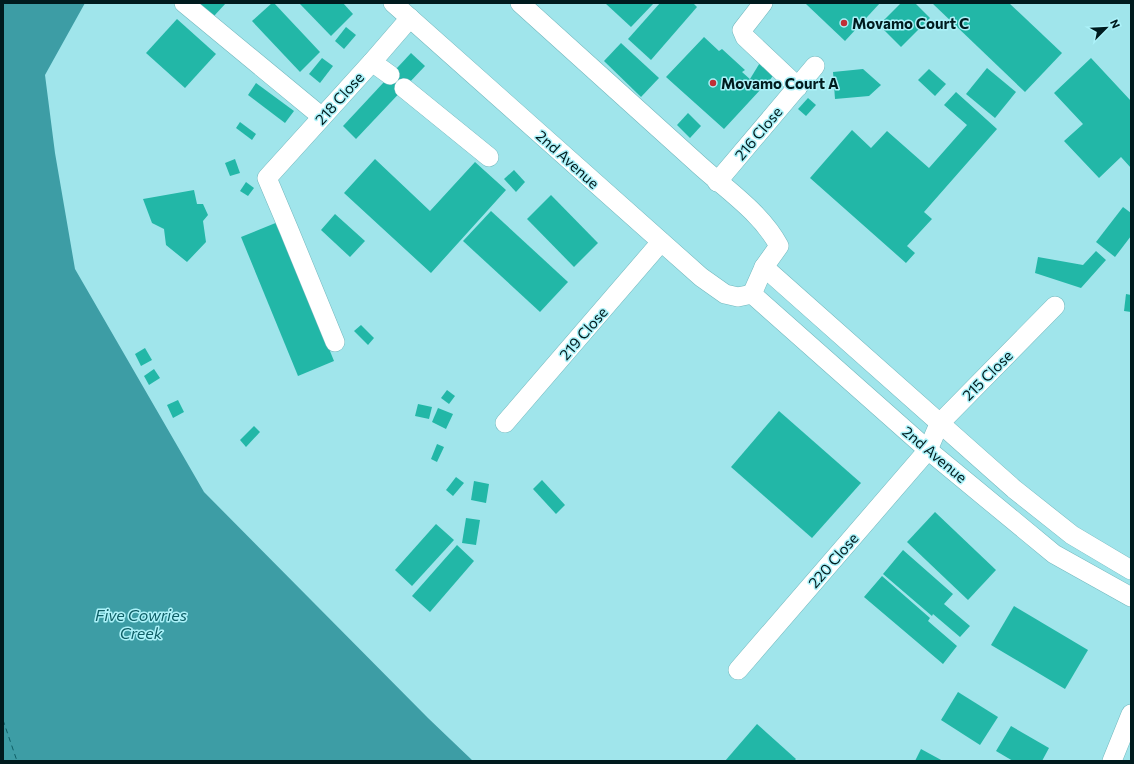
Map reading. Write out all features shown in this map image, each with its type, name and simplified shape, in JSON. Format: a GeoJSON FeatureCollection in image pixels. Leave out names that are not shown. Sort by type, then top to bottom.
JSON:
{"type":"FeatureCollection","features":[{"type":"Feature","properties":{"kind":"street"},"geometry":{"type":"LineString","coordinates":[[184,3],[322,117]]}},
{"type":"Feature","properties":{"kind":"street","name":"2nd Avenue"},"geometry":{"type":"LineString","coordinates":[[393,3],[701,277],[725,294],[738,297],[752,294],[928,450],[1054,554],[1131,596]]}},
{"type":"Feature","properties":{"kind":"street"},"geometry":{"type":"LineString","coordinates":[[520,3],[717,182],[756,214],[772,233],[779,246],[764,267],[752,294]]}},
{"type":"Feature","properties":{"kind":"street"},"geometry":{"type":"LineString","coordinates":[[763,3],[742,30],[745,37],[798,86]]}},
{"type":"Feature","properties":{"kind":"street","name":"218 Close"},"geometry":{"type":"LineString","coordinates":[[335,342],[290,230],[267,178],[410,18]]}},
{"type":"Feature","properties":{"kind":"street"},"geometry":{"type":"LineString","coordinates":[[372,62],[390,75]]}},
{"type":"Feature","properties":{"kind":"street","name":"216 Close"},"geometry":{"type":"LineString","coordinates":[[717,182],[815,66]]}},
{"type":"Feature","properties":{"kind":"street"},"geometry":{"type":"LineString","coordinates":[[404,88],[489,156]]}},
{"type":"Feature","properties":{"kind":"street","name":"219 Close"},"geometry":{"type":"LineString","coordinates":[[505,423],[662,242]]}},
{"type":"Feature","properties":{"kind":"street","name":"2nd Avenue"},"geometry":{"type":"LineString","coordinates":[[764,267],[1014,489],[1072,535],[1131,570]]}},
{"type":"Feature","properties":{"kind":"street","name":"215 Close"},"geometry":{"type":"LineString","coordinates":[[928,450],[940,424],[1056,306]]}},
{"type":"Feature","properties":{"kind":"street","name":"220 Close"},"geometry":{"type":"LineString","coordinates":[[738,670],[928,450]]}},
{"type":"Feature","properties":{"kind":"street"},"geometry":{"type":"LineString","coordinates":[[1112,761],[1131,714]]}},
{"type":"Feature","properties":{"kind":"water","name":"Five Cowries Creek"},"geometry":{"type":"Polygon","coordinates":[[[3,3],[85,3],[45,75],[55,153],[75,269],[204,492],[428,718],[473,761],[3,761],[3,3]]]}},
{"type":"Feature","properties":{"kind":"building"},"geometry":{"type":"Polygon","coordinates":[[[199,3],[226,3],[214,16],[199,3]]]}},
{"type":"Feature","properties":{"kind":"building"},"geometry":{"type":"Polygon","coordinates":[[[272,3],[274,3],[320,52],[300,72],[252,21],[272,3]]]}},
{"type":"Feature","properties":{"kind":"building"},"geometry":{"type":"Polygon","coordinates":[[[299,3],[343,3],[353,14],[331,36],[299,3]]]}},
{"type":"Feature","properties":{"kind":"building"},"geometry":{"type":"Polygon","coordinates":[[[605,3],[654,3],[631,27],[605,3]]]}},
{"type":"Feature","properties":{"kind":"building"},"geometry":{"type":"Polygon","coordinates":[[[660,3],[693,3],[697,7],[651,60],[628,39],[660,3]]]}},
{"type":"Feature","properties":{"kind":"building","name":"Movamo Court C"},"geometry":{"type":"Polygon","coordinates":[[[880,3],[845,41],[806,4],[880,3]]]}},
{"type":"Feature","properties":{"kind":"building"},"geometry":{"type":"Polygon","coordinates":[[[901,3],[915,3],[930,18],[901,47],[879,25],[901,3]]]}},
{"type":"Feature","properties":{"kind":"building"},"geometry":{"type":"Polygon","coordinates":[[[932,3],[1009,3],[1062,53],[1025,92],[932,3]]]}},
{"type":"Feature","properties":{"kind":"building"},"geometry":{"type":"Polygon","coordinates":[[[177,19],[216,54],[185,88],[146,53],[177,19]]]}},
{"type":"Feature","properties":{"kind":"building"},"geometry":{"type":"Polygon","coordinates":[[[346,27],[356,35],[344,49],[335,41],[346,27]]]}},
{"type":"Feature","properties":{"kind":"building","name":"Movamo Court A"},"geometry":{"type":"Polygon","coordinates":[[[704,37],[719,51],[722,49],[745,70],[742,72],[761,89],[724,129],[666,77],[704,37]]]}},
{"type":"Feature","properties":{"kind":"building"},"geometry":{"type":"Polygon","coordinates":[[[621,43],[659,78],[641,97],[604,61],[621,43]]]}},
{"type":"Feature","properties":{"kind":"building"},"geometry":{"type":"Polygon","coordinates":[[[411,53],[425,66],[356,139],[343,126],[411,53]]]}},
{"type":"Feature","properties":{"kind":"building"},"geometry":{"type":"Polygon","coordinates":[[[322,58],[333,66],[320,83],[309,74],[322,58]]]}},
{"type":"Feature","properties":{"kind":"building"},"geometry":{"type":"Polygon","coordinates":[[[1091,58],[1131,101],[1131,168],[1121,157],[1099,178],[1064,141],[1083,124],[1054,93],[1091,58]]]}},
{"type":"Feature","properties":{"kind":"building"},"geometry":{"type":"Polygon","coordinates":[[[761,61],[776,71],[764,89],[750,79],[761,61]]]}},
{"type":"Feature","properties":{"kind":"building"},"geometry":{"type":"Polygon","coordinates":[[[987,68],[1016,92],[995,118],[966,94],[987,68]]]}},
{"type":"Feature","properties":{"kind":"building"},"geometry":{"type":"Polygon","coordinates":[[[863,69],[881,85],[869,96],[835,99],[833,72],[863,69]]]}},
{"type":"Feature","properties":{"kind":"building"},"geometry":{"type":"Polygon","coordinates":[[[929,69],[946,84],[935,96],[918,80],[929,69]]]}},
{"type":"Feature","properties":{"kind":"building"},"geometry":{"type":"Polygon","coordinates":[[[256,83],[294,111],[285,123],[248,95],[256,83]]]}},
{"type":"Feature","properties":{"kind":"building"},"geometry":{"type":"Polygon","coordinates":[[[956,92],[997,129],[924,212],[932,219],[907,246],[915,253],[906,263],[810,178],[852,130],[871,148],[887,131],[929,168],[967,125],[944,105],[956,92]]]}},
{"type":"Feature","properties":{"kind":"building"},"geometry":{"type":"Polygon","coordinates":[[[808,98],[816,105],[806,116],[798,109],[808,98]]]}},
{"type":"Feature","properties":{"kind":"building"},"geometry":{"type":"Polygon","coordinates":[[[688,113],[701,126],[690,138],[677,125],[688,113]]]}},
{"type":"Feature","properties":{"kind":"building"},"geometry":{"type":"Polygon","coordinates":[[[240,122],[256,134],[252,140],[236,128],[240,122]]]}},
{"type":"Feature","properties":{"kind":"building"},"geometry":{"type":"Polygon","coordinates":[[[235,159],[240,173],[230,176],[225,163],[235,159]]]}},
{"type":"Feature","properties":{"kind":"building"},"geometry":{"type":"Polygon","coordinates":[[[375,159],[430,211],[475,162],[506,190],[431,273],[344,193],[375,159]]]}},
{"type":"Feature","properties":{"kind":"building"},"geometry":{"type":"Polygon","coordinates":[[[514,170],[525,182],[516,192],[504,179],[514,170]]]}},
{"type":"Feature","properties":{"kind":"building"},"geometry":{"type":"Polygon","coordinates":[[[246,182],[254,188],[248,196],[240,191],[246,182]]]}},
{"type":"Feature","properties":{"kind":"building"},"geometry":{"type":"Polygon","coordinates":[[[194,190],[197,204],[203,204],[208,215],[203,221],[206,242],[187,262],[166,245],[164,229],[152,223],[143,199],[194,190]]]}},
{"type":"Feature","properties":{"kind":"building"},"geometry":{"type":"Polygon","coordinates":[[[551,195],[598,243],[574,267],[527,219],[551,195]]]}},
{"type":"Feature","properties":{"kind":"building"},"geometry":{"type":"Polygon","coordinates":[[[1123,207],[1131,213],[1131,236],[1115,257],[1096,242],[1123,207]]]}},
{"type":"Feature","properties":{"kind":"building"},"geometry":{"type":"Polygon","coordinates":[[[491,211],[568,282],[540,312],[463,241],[491,211]]]}},
{"type":"Feature","properties":{"kind":"building"},"geometry":{"type":"Polygon","coordinates":[[[335,214],[365,241],[350,257],[321,230],[335,214]]]}},
{"type":"Feature","properties":{"kind":"building"},"geometry":{"type":"Polygon","coordinates":[[[278,222],[334,361],[298,376],[241,237],[278,222]]]}},
{"type":"Feature","properties":{"kind":"building"},"geometry":{"type":"Polygon","coordinates":[[[1096,251],[1106,260],[1081,288],[1035,273],[1038,257],[1083,265],[1096,251]]]}},
{"type":"Feature","properties":{"kind":"building"},"geometry":{"type":"Polygon","coordinates":[[[1126,294],[1131,295],[1131,312],[1124,311],[1126,294]]]}},
{"type":"Feature","properties":{"kind":"building"},"geometry":{"type":"Polygon","coordinates":[[[361,325],[374,338],[368,345],[354,331],[361,325]]]}},
{"type":"Feature","properties":{"kind":"building"},"geometry":{"type":"Polygon","coordinates":[[[145,348],[152,360],[141,366],[135,354],[145,348]]]}},
{"type":"Feature","properties":{"kind":"building"},"geometry":{"type":"Polygon","coordinates":[[[154,369],[160,378],[149,385],[144,376],[154,369]]]}},
{"type":"Feature","properties":{"kind":"building"},"geometry":{"type":"Polygon","coordinates":[[[447,390],[455,396],[449,404],[441,398],[447,390]]]}},
{"type":"Feature","properties":{"kind":"building"},"geometry":{"type":"Polygon","coordinates":[[[178,400],[184,412],[173,418],[167,405],[178,400]]]}},
{"type":"Feature","properties":{"kind":"building"},"geometry":{"type":"Polygon","coordinates":[[[418,404],[432,407],[429,419],[415,416],[418,404]]]}},
{"type":"Feature","properties":{"kind":"building"},"geometry":{"type":"Polygon","coordinates":[[[438,408],[453,414],[446,429],[432,422],[438,408]]]}},
{"type":"Feature","properties":{"kind":"building"},"geometry":{"type":"Polygon","coordinates":[[[779,411],[861,483],[812,538],[731,467],[779,411]]]}},
{"type":"Feature","properties":{"kind":"building"},"geometry":{"type":"Polygon","coordinates":[[[254,426],[260,432],[246,447],[240,440],[254,426]]]}},
{"type":"Feature","properties":{"kind":"building"},"geometry":{"type":"Polygon","coordinates":[[[437,444],[444,447],[437,462],[431,459],[437,444]]]}},
{"type":"Feature","properties":{"kind":"building"},"geometry":{"type":"Polygon","coordinates":[[[456,477],[464,483],[453,496],[446,490],[456,477]]]}},
{"type":"Feature","properties":{"kind":"building"},"geometry":{"type":"Polygon","coordinates":[[[542,480],[565,505],[556,514],[533,489],[542,480]]]}},
{"type":"Feature","properties":{"kind":"building"},"geometry":{"type":"Polygon","coordinates":[[[474,481],[489,484],[486,503],[471,500],[474,481]]]}},
{"type":"Feature","properties":{"kind":"building"},"geometry":{"type":"Polygon","coordinates":[[[935,512],[996,570],[968,600],[907,542],[935,512]]]}},
{"type":"Feature","properties":{"kind":"building"},"geometry":{"type":"Polygon","coordinates":[[[466,518],[480,520],[476,545],[462,543],[466,518]]]}},
{"type":"Feature","properties":{"kind":"building"},"geometry":{"type":"Polygon","coordinates":[[[436,524],[454,540],[412,586],[395,570],[436,524]]]}},
{"type":"Feature","properties":{"kind":"building"},"geometry":{"type":"Polygon","coordinates":[[[457,545],[474,561],[430,612],[412,596],[457,545]]]}},
{"type":"Feature","properties":{"kind":"building"},"geometry":{"type":"Polygon","coordinates":[[[903,550],[953,594],[944,604],[970,626],[960,637],[933,614],[932,616],[883,574],[903,550]]]}},
{"type":"Feature","properties":{"kind":"building"},"geometry":{"type":"Polygon","coordinates":[[[882,576],[930,618],[928,621],[957,646],[943,664],[864,597],[882,576]]]}},
{"type":"Feature","properties":{"kind":"building"},"geometry":{"type":"Polygon","coordinates":[[[1014,606],[1088,650],[1065,689],[991,645],[1014,606]]]}},
{"type":"Feature","properties":{"kind":"building"},"geometry":{"type":"Polygon","coordinates":[[[958,692],[998,717],[980,745],[941,720],[958,692]]]}},
{"type":"Feature","properties":{"kind":"building"},"geometry":{"type":"Polygon","coordinates":[[[757,724],[796,759],[794,761],[725,761],[757,724]]]}},
{"type":"Feature","properties":{"kind":"building"},"geometry":{"type":"Polygon","coordinates":[[[1011,726],[1049,748],[1042,761],[1013,761],[996,751],[1011,726]]]}},
{"type":"Feature","properties":{"kind":"building"},"geometry":{"type":"Polygon","coordinates":[[[921,749],[943,761],[915,761],[921,749]]]}},
{"type":"Feature","properties":{"kind":"ferry route"},"geometry":{"type":"LineString","coordinates":[[3,720],[17,761]]}},
{"type":"Feature","properties":{"kind":"place","name":"Movamo Court C"},"geometry":{"type":"Point","coordinates":[844,23]}},
{"type":"Feature","properties":{"kind":"place","name":"Movamo Court A"},"geometry":{"type":"Point","coordinates":[713,83]}}]}
